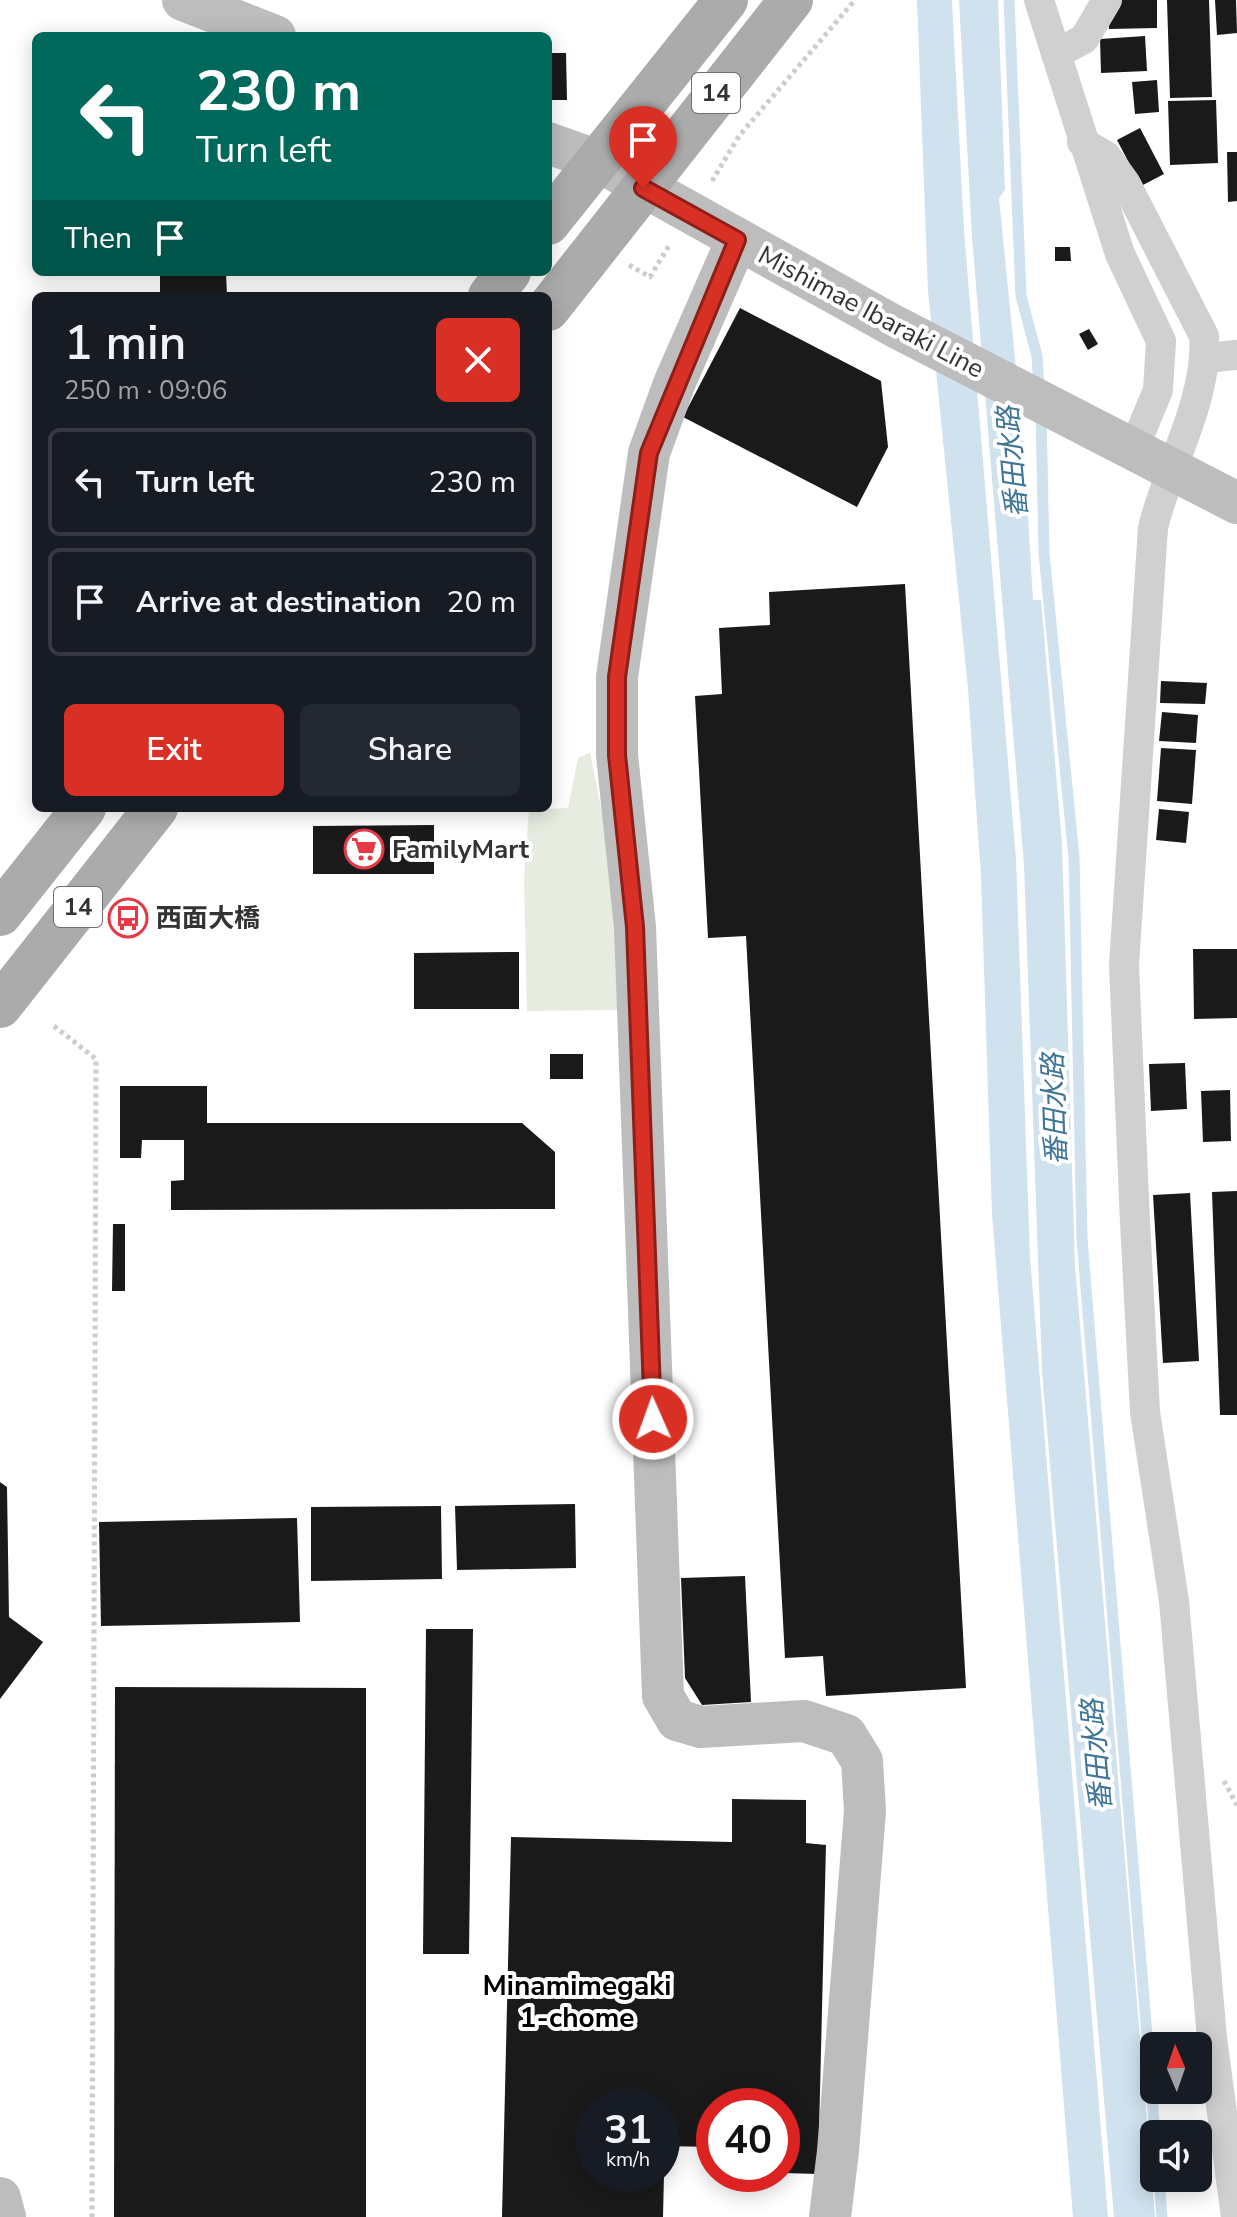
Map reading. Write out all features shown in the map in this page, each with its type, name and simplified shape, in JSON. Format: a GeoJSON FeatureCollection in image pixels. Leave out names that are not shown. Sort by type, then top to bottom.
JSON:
{"type":"FeatureCollection","features":[{"type":"Feature","properties":{"kind":"main road","name":"14"},"geometry":{"type":"LineString","coordinates":[[552,218],[726,0]]}},
{"type":"Feature","properties":{"kind":"main road","name":"14"},"geometry":{"type":"LineString","coordinates":[[552,304],[791,0]]}},
{"type":"Feature","properties":{"kind":"main road"},"geometry":{"type":"LineString","coordinates":[[493,292],[506,276]]}},
{"type":"Feature","properties":{"kind":"main road","name":"14"},"geometry":{"type":"LineString","coordinates":[[0,914],[81,812]]}},
{"type":"Feature","properties":{"kind":"main road","name":"14"},"geometry":{"type":"LineString","coordinates":[[0,1006],[153,812]]}},
{"type":"Feature","properties":{"kind":"street"},"geometry":{"type":"LineString","coordinates":[[183,0],[265,32]]}},
{"type":"Feature","properties":{"kind":"street"},"geometry":{"type":"LineString","coordinates":[[1039,0],[1120,254],[1161,341],[1158,390],[1134,448]]}},
{"type":"Feature","properties":{"kind":"street"},"geometry":{"type":"LineString","coordinates":[[1056,54],[1084,39],[1107,0]]}},
{"type":"Feature","properties":{"kind":"street"},"geometry":{"type":"LineString","coordinates":[[1082,142],[1106,156],[1126,184],[1204,336],[1206,358],[1174,468],[1162,491],[1153,528],[1124,965],[1145,1412],[1174,1601],[1212,2038],[1236,2217]]}},
{"type":"Feature","properties":{"kind":"street","name":"Mishimae Ibaraki Line"},"geometry":{"type":"LineString","coordinates":[[552,144],[598,161],[894,326],[1237,503]]}},
{"type":"Feature","properties":{"kind":"street"},"geometry":{"type":"LineString","coordinates":[[737,240],[649,453],[617,677],[617,755],[635,927],[663,1696],[677,1720],[701,1727],[804,1721],[846,1735],[862,1761],[865,1811],[830,2217]]}},
{"type":"Feature","properties":{"kind":"street"},"geometry":{"type":"LineString","coordinates":[[1206,358],[1237,355]]}},
{"type":"Feature","properties":{"kind":"street"},"geometry":{"type":"LineString","coordinates":[[0,2198],[5,2217]]}},
{"type":"Feature","properties":{"kind":"path"},"geometry":{"type":"LineString","coordinates":[[705,191],[739,136],[855,0]]}},
{"type":"Feature","properties":{"kind":"path"},"geometry":{"type":"LineString","coordinates":[[622,261],[650,277],[671,243]]}},
{"type":"Feature","properties":{"kind":"path"},"geometry":{"type":"LineString","coordinates":[[54,1026],[96,1059],[92,2217]]}},
{"type":"Feature","properties":{"kind":"shaded area"},"geometry":{"type":"Polygon","coordinates":[[[590,753],[610,851],[620,1010],[527,1011],[524,879],[529,812],[568,808],[578,758],[590,753]]]}},
{"type":"Feature","properties":{"kind":"water"},"geometry":{"type":"Polygon","coordinates":[[[917,0],[952,0],[964,231],[1016,859],[1030,1257],[1108,2217],[1073,2217],[992,1214],[981,877],[968,689],[928,291],[917,0]]]}},
{"type":"Feature","properties":{"kind":"water","name":"番田水路"},"geometry":{"type":"Polygon","coordinates":[[[959,0],[998,0],[1005,190],[999,198],[1024,448],[1033,600],[1041,600],[1062,843],[1075,1266],[1140,2039],[1140,2104],[1145,2104],[1147,2120],[1140,2120],[1140,2192],[1153,2192],[1155,2217],[1114,2217],[1042,1371],[1024,865],[972,237],[959,0]]]}},
{"type":"Feature","properties":{"kind":"building"},"geometry":{"type":"Polygon","coordinates":[[[1117,0],[1157,0],[1157,28],[1109,29],[1108,6],[1117,0]]]}},
{"type":"Feature","properties":{"kind":"building"},"geometry":{"type":"Polygon","coordinates":[[[1167,0],[1209,0],[1212,97],[1170,98],[1167,0]]]}},
{"type":"Feature","properties":{"kind":"building"},"geometry":{"type":"Polygon","coordinates":[[[1215,0],[1236,0],[1237,33],[1217,35],[1215,0]]]}},
{"type":"Feature","properties":{"kind":"building"},"geometry":{"type":"Polygon","coordinates":[[[1145,36],[1147,71],[1101,73],[1100,39],[1145,36]]]}},
{"type":"Feature","properties":{"kind":"building"},"geometry":{"type":"Polygon","coordinates":[[[552,53],[566,53],[567,100],[552,100],[552,53]]]}},
{"type":"Feature","properties":{"kind":"building"},"geometry":{"type":"Polygon","coordinates":[[[1157,80],[1159,112],[1135,114],[1132,82],[1157,80]]]}},
{"type":"Feature","properties":{"kind":"building"},"geometry":{"type":"Polygon","coordinates":[[[1216,100],[1218,163],[1170,165],[1168,101],[1216,100]]]}},
{"type":"Feature","properties":{"kind":"building"},"geometry":{"type":"Polygon","coordinates":[[[1140,128],[1164,174],[1141,186],[1117,140],[1140,128]]]}},
{"type":"Feature","properties":{"kind":"building"},"geometry":{"type":"Polygon","coordinates":[[[1227,152],[1237,152],[1237,201],[1228,202],[1227,152]]]}},
{"type":"Feature","properties":{"kind":"building"},"geometry":{"type":"Polygon","coordinates":[[[1055,247],[1070,247],[1071,261],[1055,261],[1055,247]]]}},
{"type":"Feature","properties":{"kind":"building"},"geometry":{"type":"Polygon","coordinates":[[[160,276],[226,276],[227,292],[160,292],[160,276]]]}},
{"type":"Feature","properties":{"kind":"building"},"geometry":{"type":"Polygon","coordinates":[[[740,308],[881,381],[888,447],[857,507],[683,417],[740,308]]]}},
{"type":"Feature","properties":{"kind":"building"},"geometry":{"type":"Polygon","coordinates":[[[1089,329],[1098,344],[1088,350],[1079,334],[1089,329]]]}},
{"type":"Feature","properties":{"kind":"building"},"geometry":{"type":"Polygon","coordinates":[[[905,584],[966,1688],[826,1696],[823,1656],[785,1658],[746,936],[708,938],[695,696],[722,694],[719,628],[770,625],[769,592],[905,584]]]}},
{"type":"Feature","properties":{"kind":"building"},"geometry":{"type":"Polygon","coordinates":[[[1161,681],[1207,683],[1205,704],[1160,703],[1161,681]]]}},
{"type":"Feature","properties":{"kind":"building"},"geometry":{"type":"Polygon","coordinates":[[[1162,712],[1198,715],[1196,743],[1159,741],[1162,712]]]}},
{"type":"Feature","properties":{"kind":"building"},"geometry":{"type":"Polygon","coordinates":[[[1161,748],[1196,750],[1192,804],[1157,801],[1161,748]]]}},
{"type":"Feature","properties":{"kind":"building"},"geometry":{"type":"Polygon","coordinates":[[[1159,809],[1189,812],[1186,843],[1156,840],[1159,809]]]}},
{"type":"Feature","properties":{"kind":"building"},"geometry":{"type":"Polygon","coordinates":[[[434,825],[434,874],[313,874],[313,826],[434,825]]]}},
{"type":"Feature","properties":{"kind":"building"},"geometry":{"type":"Polygon","coordinates":[[[1193,949],[1237,949],[1237,1018],[1194,1019],[1193,949]]]}},
{"type":"Feature","properties":{"kind":"building"},"geometry":{"type":"Polygon","coordinates":[[[519,952],[519,1009],[414,1009],[414,953],[519,952]]]}},
{"type":"Feature","properties":{"kind":"building"},"geometry":{"type":"Polygon","coordinates":[[[550,1054],[583,1054],[583,1079],[550,1079],[550,1054]]]}},
{"type":"Feature","properties":{"kind":"building"},"geometry":{"type":"Polygon","coordinates":[[[1185,1063],[1187,1109],[1151,1111],[1149,1064],[1185,1063]]]}},
{"type":"Feature","properties":{"kind":"building"},"geometry":{"type":"Polygon","coordinates":[[[120,1086],[207,1086],[207,1123],[522,1123],[555,1152],[555,1209],[171,1210],[171,1181],[184,1180],[184,1140],[142,1140],[141,1158],[120,1158],[120,1086]]]}},
{"type":"Feature","properties":{"kind":"building"},"geometry":{"type":"Polygon","coordinates":[[[1230,1090],[1231,1141],[1203,1142],[1201,1091],[1230,1090]]]}},
{"type":"Feature","properties":{"kind":"building"},"geometry":{"type":"Polygon","coordinates":[[[1237,1191],[1237,1415],[1220,1415],[1212,1192],[1237,1191]]]}},
{"type":"Feature","properties":{"kind":"building"},"geometry":{"type":"Polygon","coordinates":[[[1190,1193],[1199,1361],[1163,1363],[1153,1195],[1190,1193]]]}},
{"type":"Feature","properties":{"kind":"building"},"geometry":{"type":"Polygon","coordinates":[[[113,1224],[125,1224],[125,1291],[112,1291],[113,1224]]]}},
{"type":"Feature","properties":{"kind":"building"},"geometry":{"type":"Polygon","coordinates":[[[0,1482],[7,1487],[9,1617],[43,1642],[0,1699],[0,1482]]]}},
{"type":"Feature","properties":{"kind":"building"},"geometry":{"type":"Polygon","coordinates":[[[575,1504],[576,1568],[457,1570],[455,1506],[575,1504]]]}},
{"type":"Feature","properties":{"kind":"building"},"geometry":{"type":"Polygon","coordinates":[[[441,1506],[442,1579],[311,1581],[311,1507],[441,1506]]]}},
{"type":"Feature","properties":{"kind":"building"},"geometry":{"type":"Polygon","coordinates":[[[297,1518],[300,1622],[101,1626],[99,1522],[297,1518]]]}},
{"type":"Feature","properties":{"kind":"building"},"geometry":{"type":"Polygon","coordinates":[[[745,1576],[751,1702],[702,1705],[685,1678],[681,1578],[745,1576]]]}},
{"type":"Feature","properties":{"kind":"building"},"geometry":{"type":"Polygon","coordinates":[[[426,1629],[473,1629],[469,1954],[423,1954],[426,1629]]]}},
{"type":"Feature","properties":{"kind":"building"},"geometry":{"type":"Polygon","coordinates":[[[115,1687],[366,1688],[366,2217],[114,2217],[115,1687]]]}},
{"type":"Feature","properties":{"kind":"building"},"geometry":{"type":"Polygon","coordinates":[[[732,1799],[806,1800],[806,1843],[826,1845],[818,2174],[800,2174],[800,2088],[696,2088],[696,2147],[680,2146],[680,2088],[576,2088],[576,2192],[664,2192],[663,2217],[502,2217],[511,1837],[732,1842],[732,1799]]]}},
{"type":"Feature","properties":{"kind":"waterway"},"geometry":{"type":"LineString","coordinates":[[1009,0],[1021,296],[1037,356],[1039,389]]}},
{"type":"Feature","properties":{"kind":"waterway","name":"番田水路"},"geometry":{"type":"LineString","coordinates":[[1041,414],[1044,553],[1074,858],[1082,1239],[1154,2120]]}},
{"type":"Feature","properties":{"kind":"waterway"},"geometry":{"type":"LineString","coordinates":[[1160,2192],[1162,2217]]}},
{"type":"Feature","properties":{"kind":"place","name":"FamilyMart"},"geometry":{"type":"Point","coordinates":[364,849]}},
{"type":"Feature","properties":{"kind":"place","name":"西面大橋"},"geometry":{"type":"Point","coordinates":[128,918]}},
{"type":"Feature","properties":{"kind":"district","name":"Minamimegaki 1-chome"},"geometry":{"type":"Point","coordinates":[577,2002]}},
{"type":"Feature","properties":{"kind":"route"},"geometry":{"type":"LineString","coordinates":[[643,188],[737,240],[674,384],[649,453],[617,677],[617,755],[635,927],[653,1419]]}}]}
